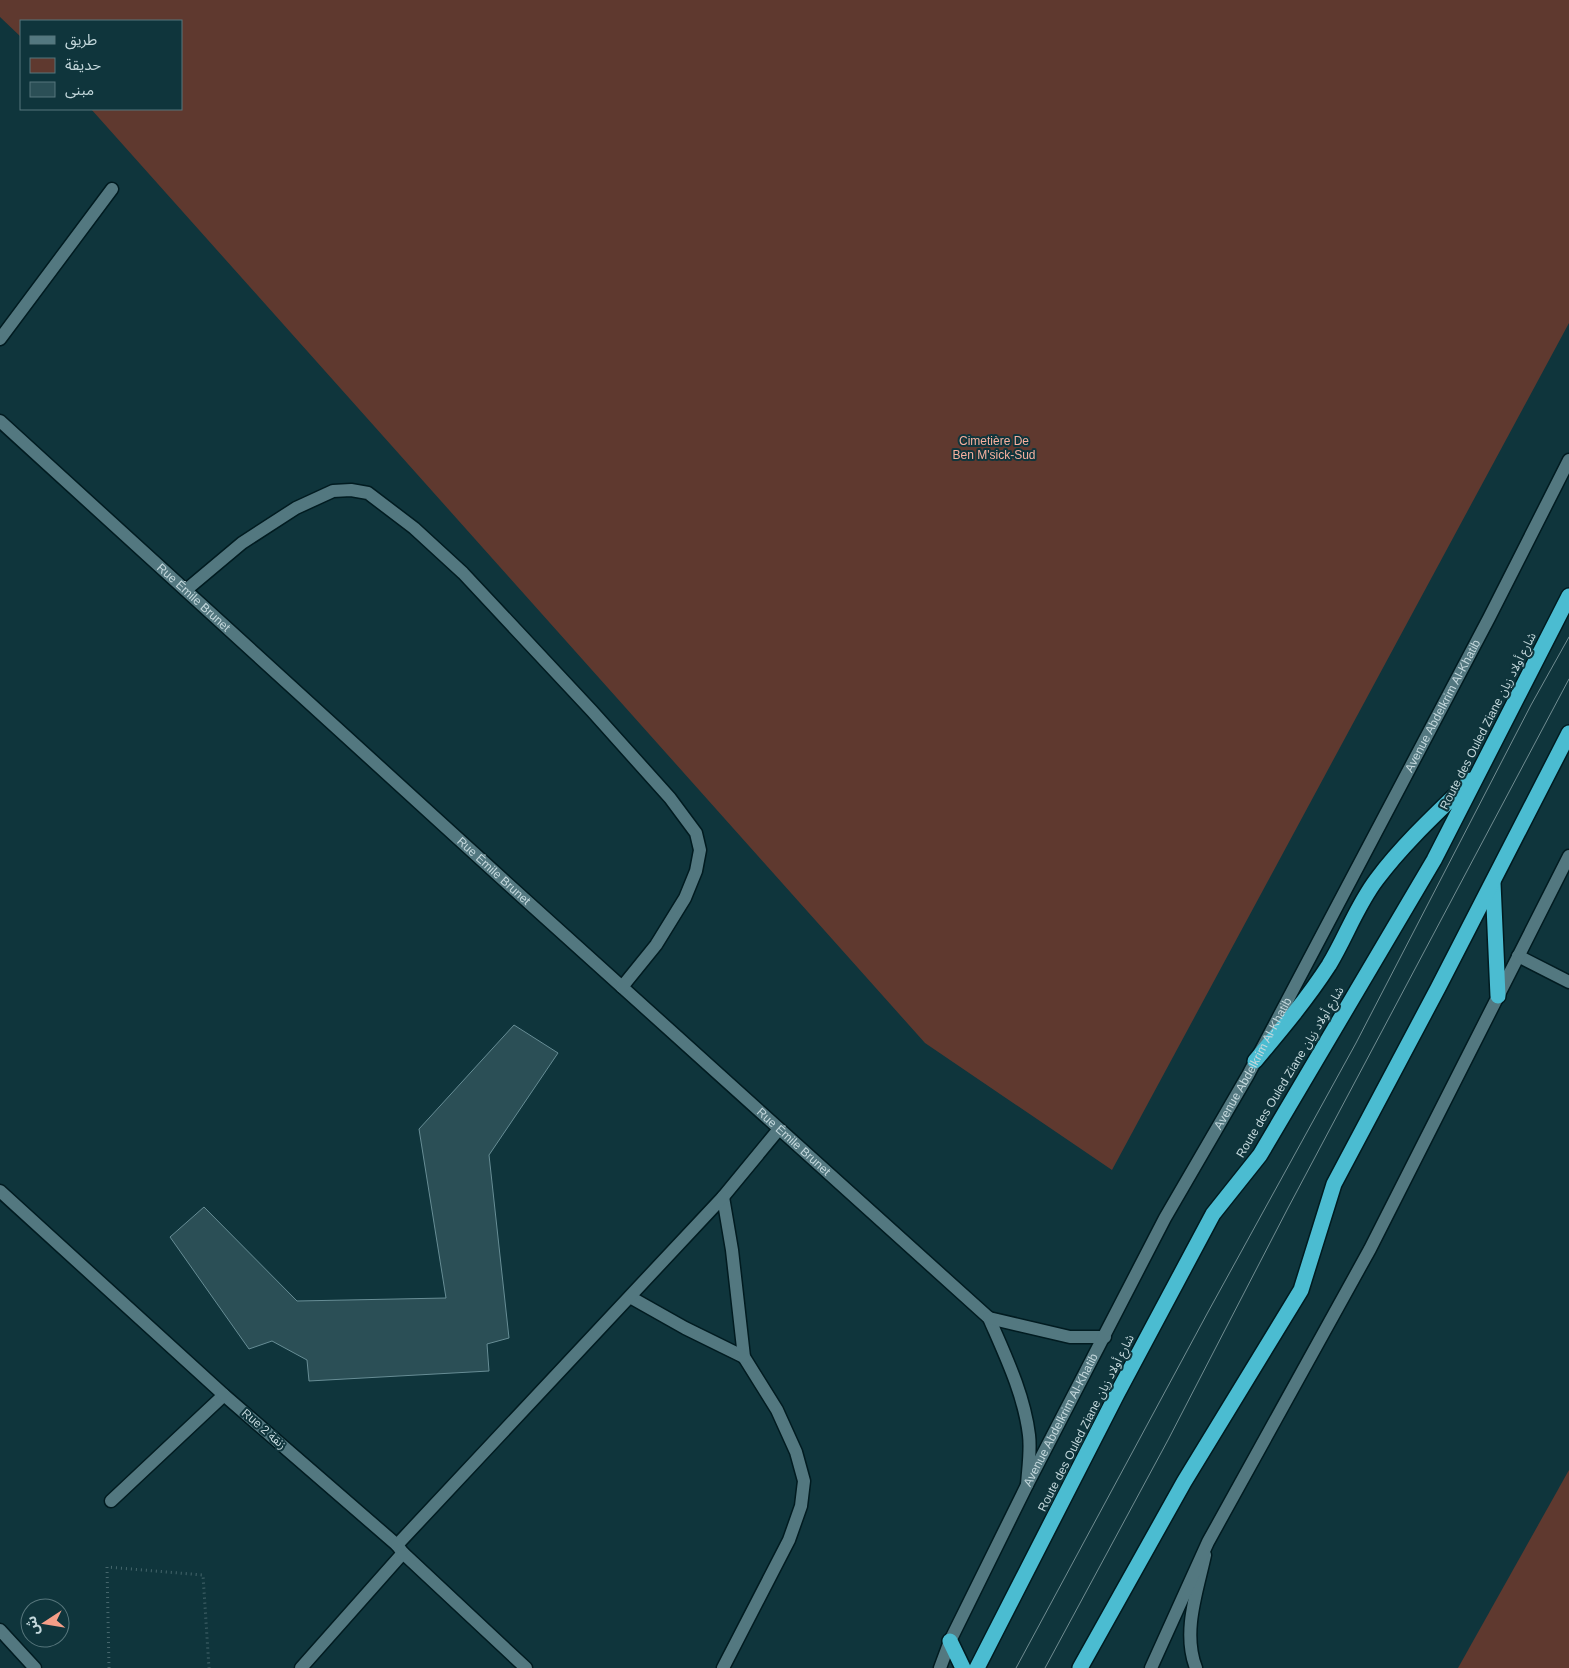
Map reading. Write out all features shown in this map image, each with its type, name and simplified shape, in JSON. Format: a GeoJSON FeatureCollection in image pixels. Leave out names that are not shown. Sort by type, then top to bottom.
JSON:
{"type":"FeatureCollection","features":[{"type":"Feature","properties":{"kind":"highway","name":"Route des Ouled Ziane شارع أولاد زيان"},"geometry":{"type":"LineString","coordinates":[[977,1668],[1117,1394],[1213,1214],[1260,1155],[1434,860],[1569,596]]}},
{"type":"Feature","properties":{"kind":"highway"},"geometry":{"type":"LineString","coordinates":[[1080,1668],[1184,1482],[1301,1290],[1334,1184],[1569,733]]}},
{"type":"Feature","properties":{"kind":"highway"},"geometry":{"type":"LineString","coordinates":[[1255,1061],[1297,1010],[1330,963],[1360,905],[1376,880],[1417,833],[1481,770]]}},
{"type":"Feature","properties":{"kind":"highway"},"geometry":{"type":"LineString","coordinates":[[1493,881],[1498,996]]}},
{"type":"Feature","properties":{"kind":"highway"},"geometry":{"type":"LineString","coordinates":[[950,1641],[963,1668]]}},
{"type":"Feature","properties":{"kind":"street"},"geometry":{"type":"LineString","coordinates":[[0,339],[112,189]]}},
{"type":"Feature","properties":{"kind":"street","name":"Rue Émile Brunet"},"geometry":{"type":"LineString","coordinates":[[0,421],[622,987],[990,1318],[1022,1403],[1029,1436],[1027,1485]]}},
{"type":"Feature","properties":{"kind":"street","name":"Avenue Abdelkrim Al-Khatib"},"geometry":{"type":"LineString","coordinates":[[940,1668],[950,1641],[1027,1485],[1105,1338],[1165,1218],[1255,1061],[1484,626],[1569,460]]}},
{"type":"Feature","properties":{"kind":"street"},"geometry":{"type":"LineString","coordinates":[[186,590],[242,543],[296,508],[333,492],[351,490],[368,493],[414,528],[463,573],[592,711],[670,798],[696,833],[700,850],[696,871],[685,898],[656,944],[622,987]]}},
{"type":"Feature","properties":{"kind":"street"},"geometry":{"type":"LineString","coordinates":[[1151,1668],[1208,1542],[1370,1249],[1569,856]]}},
{"type":"Feature","properties":{"kind":"street"},"geometry":{"type":"LineString","coordinates":[[1518,956],[1569,982]]}},
{"type":"Feature","properties":{"kind":"street"},"geometry":{"type":"LineString","coordinates":[[301,1668],[400,1549],[723,1196],[779,1129]]}},
{"type":"Feature","properties":{"kind":"street","name":"Rue 2 زنقة"},"geometry":{"type":"LineString","coordinates":[[0,1191],[224,1395],[400,1549],[526,1668]]}},
{"type":"Feature","properties":{"kind":"street"},"geometry":{"type":"LineString","coordinates":[[723,1196],[732,1250],[744,1356],[777,1410],[796,1452],[804,1481],[801,1506],[789,1540],[723,1668]]}},
{"type":"Feature","properties":{"kind":"street"},"geometry":{"type":"LineString","coordinates":[[630,1297],[685,1328],[744,1356]]}},
{"type":"Feature","properties":{"kind":"street","name":"Rue Émile Brunet"},"geometry":{"type":"LineString","coordinates":[[990,1318],[1070,1337],[1105,1338]]}},
{"type":"Feature","properties":{"kind":"street"},"geometry":{"type":"LineString","coordinates":[[111,1501],[224,1395]]}},
{"type":"Feature","properties":{"kind":"street"},"geometry":{"type":"LineString","coordinates":[[1196,1668],[1192,1657],[1190,1626],[1208,1542]]}},
{"type":"Feature","properties":{"kind":"street"},"geometry":{"type":"LineString","coordinates":[[0,1630],[34,1668]]}},
{"type":"Feature","properties":{"kind":"path"},"geometry":{"type":"LineString","coordinates":[[109,1668],[107,1567],[203,1575],[209,1668]]}},
{"type":"Feature","properties":{"kind":"green space","name":"Cimetière De Ben M'sick-Sud"},"geometry":{"type":"Polygon","coordinates":[[[0,0],[1569,0],[1569,323],[1112,1170],[925,1043],[92,110],[182,110],[182,20],[20,20],[20,36],[0,17],[0,0]]]}},
{"type":"Feature","properties":{"kind":"green space"},"geometry":{"type":"Polygon","coordinates":[[[1569,1470],[1569,1668],[1458,1668],[1569,1470]]]}},
{"type":"Feature","properties":{"kind":"building"},"geometry":{"type":"Polygon","coordinates":[[[514,1025],[558,1053],[489,1155],[509,1338],[487,1344],[489,1371],[309,1381],[307,1360],[272,1341],[249,1349],[170,1237],[204,1207],[297,1301],[446,1298],[419,1129],[514,1025]]]}},
{"type":"Feature","properties":{"kind":"tram line"},"geometry":{"type":"LineString","coordinates":[[1016,1668],[1356,1043],[1531,705],[1569,637]]}},
{"type":"Feature","properties":{"kind":"tram line"},"geometry":{"type":"LineString","coordinates":[[1045,1668],[1168,1440],[1288,1208],[1569,679]]}}]}
